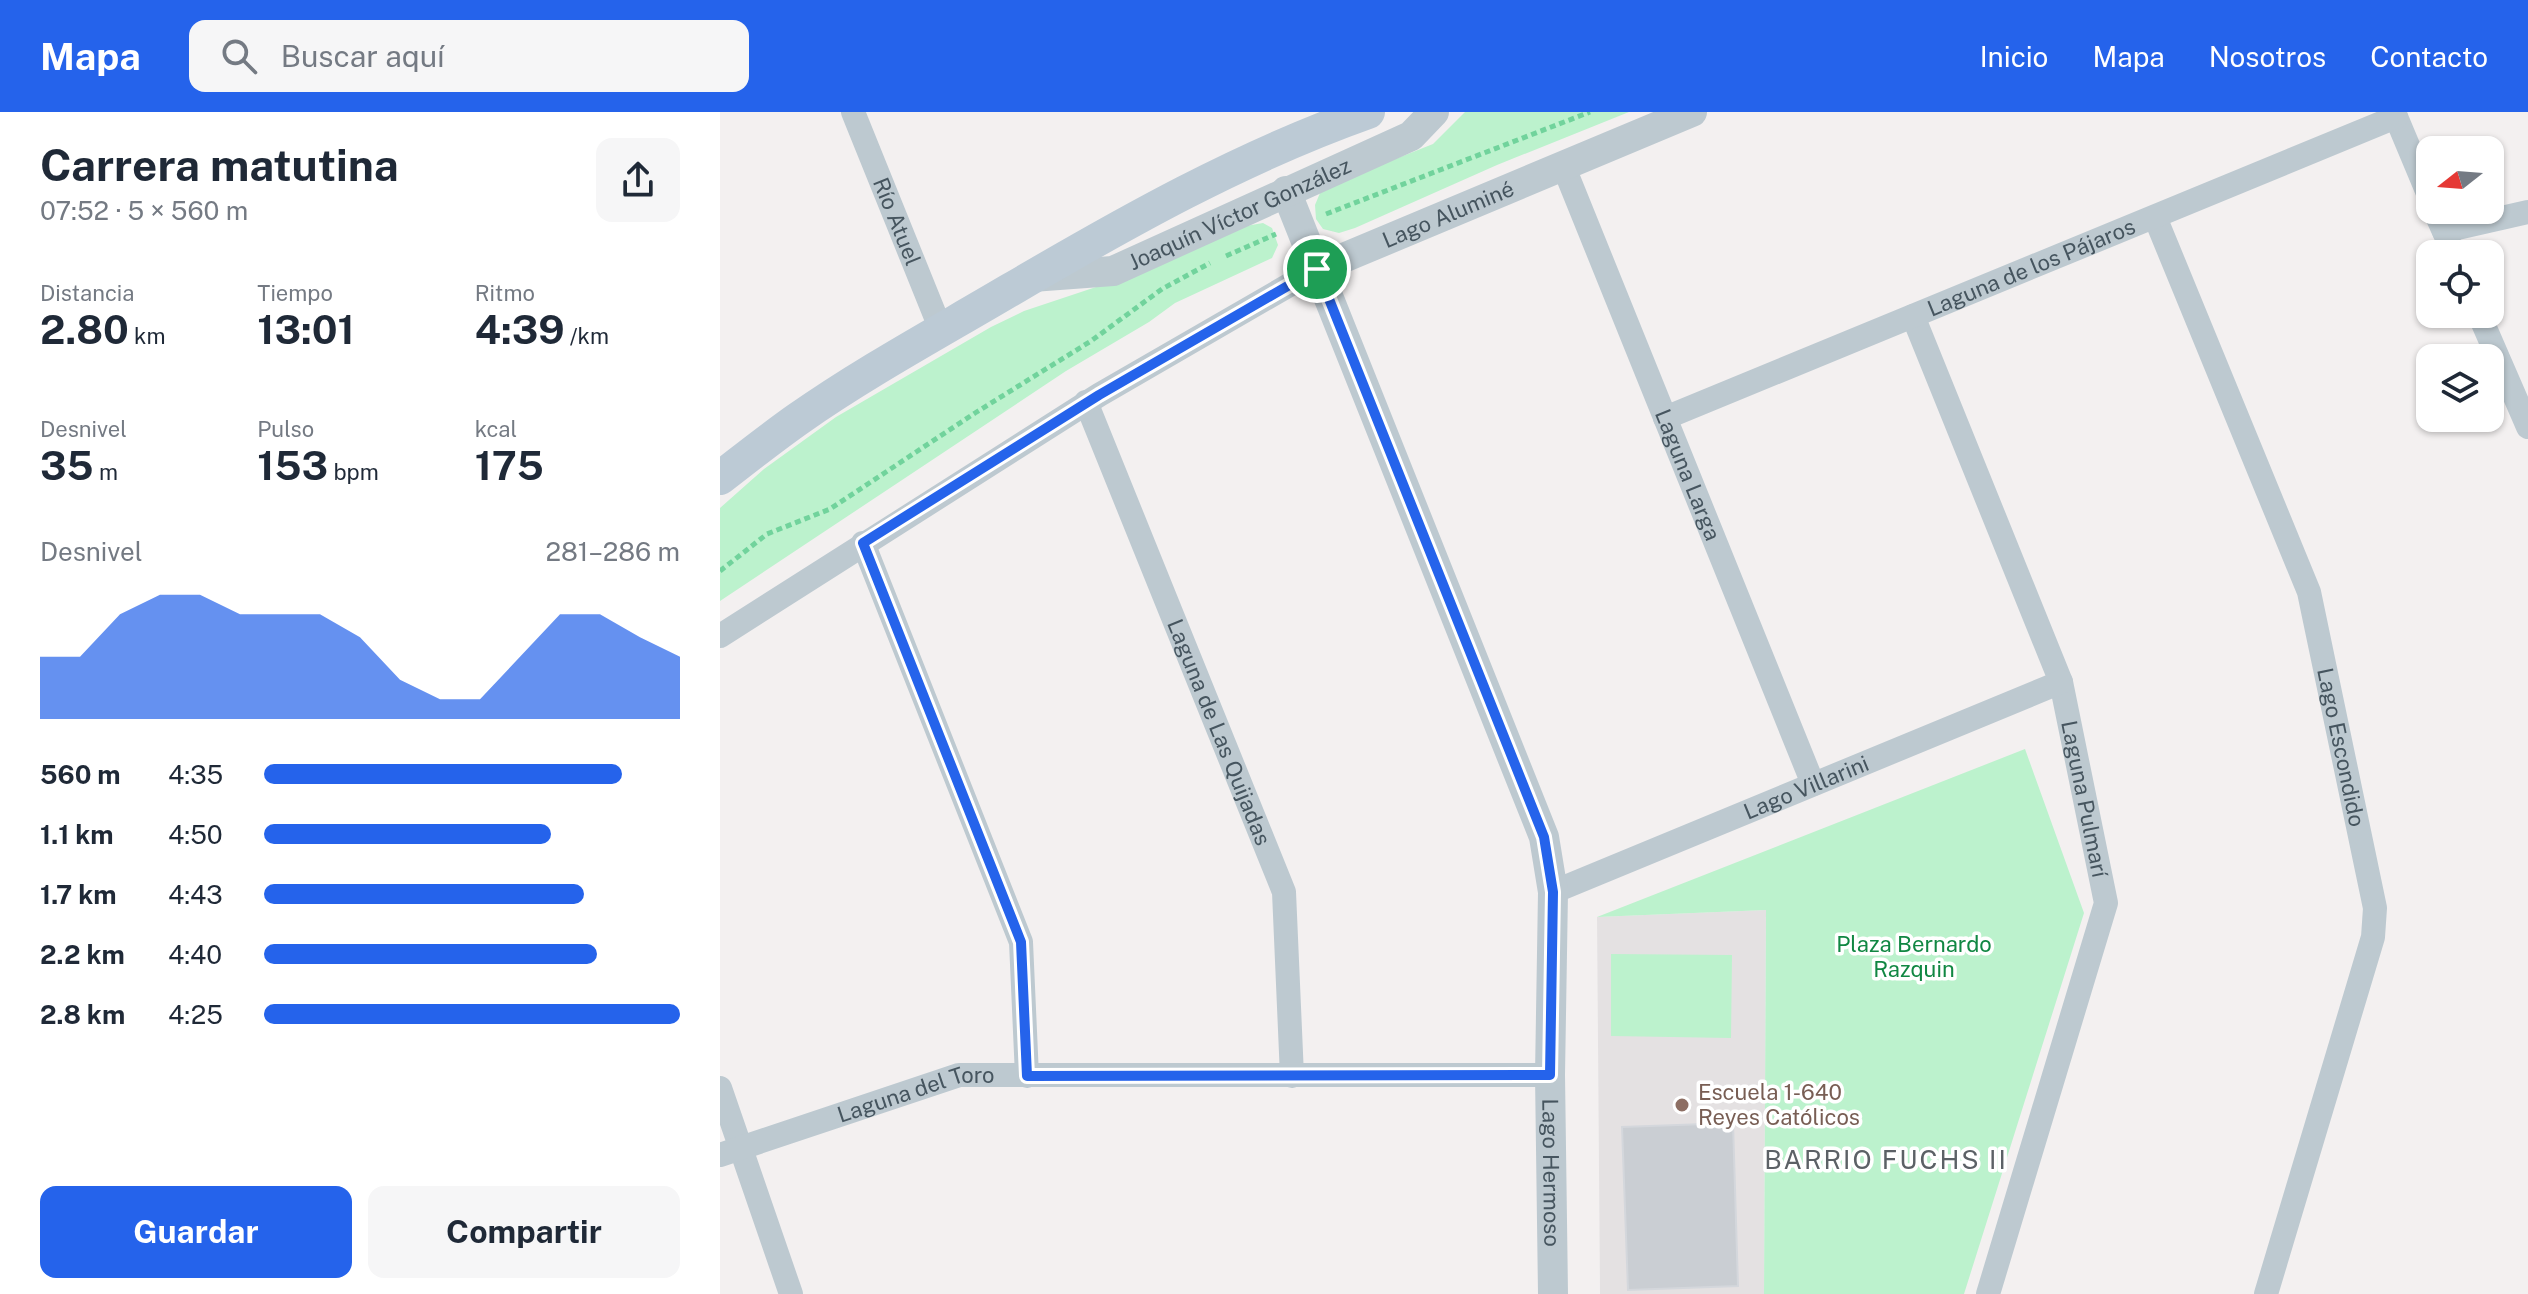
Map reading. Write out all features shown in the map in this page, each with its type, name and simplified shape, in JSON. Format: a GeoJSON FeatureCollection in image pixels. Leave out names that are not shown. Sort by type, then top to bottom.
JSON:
{"type":"FeatureCollection","features":[{"type":"Feature","properties":{"kind":"main road","name":"Joaquín Víctor González"},"geometry":{"type":"LineString","coordinates":[[720,478],[798,419],[1032,277],[1199,183],[1305,135],[1368,112]]}},
{"type":"Feature","properties":{"kind":"street","name":"Río Atuel"},"geometry":{"type":"LineString","coordinates":[[853,112],[941,330]]}},
{"type":"Feature","properties":{"kind":"street","name":"Joaquín Víctor González"},"geometry":{"type":"LineString","coordinates":[[1032,277],[1113,271],[1411,136],[1434,112]]}},
{"type":"Feature","properties":{"kind":"street","name":"Lago Aluminé"},"geometry":{"type":"LineString","coordinates":[[720,636],[1086,402],[1317,269],[1692,112]]}},
{"type":"Feature","properties":{"kind":"street"},"geometry":{"type":"LineString","coordinates":[[2395,115],[2416,165]]}},
{"type":"Feature","properties":{"kind":"street","name":"Laguna de los Pájaros"},"geometry":{"type":"LineString","coordinates":[[1665,418],[2395,115]]}},
{"type":"Feature","properties":{"kind":"street","name":"Laguna Larga"},"geometry":{"type":"LineString","coordinates":[[1563,165],[1813,784]]}},
{"type":"Feature","properties":{"kind":"street","name":"Lago Hermoso"},"geometry":{"type":"LineString","coordinates":[[1286,191],[1544,837],[1553,892],[1550,1075],[1553,1294]]}},
{"type":"Feature","properties":{"kind":"street"},"geometry":{"type":"LineString","coordinates":[[2504,214],[2528,212]]}},
{"type":"Feature","properties":{"kind":"street","name":"Lago Escondido"},"geometry":{"type":"LineString","coordinates":[[2155,217],[2309,592],[2375,908],[2373,937],[2266,1294]]}},
{"type":"Feature","properties":{"kind":"street","name":"Laguna Pulmarí"},"geometry":{"type":"LineString","coordinates":[[1913,316],[2061,682],[2106,903],[1988,1294]]}},
{"type":"Feature","properties":{"kind":"street"},"geometry":{"type":"LineString","coordinates":[[2485,328],[2528,427]]}},
{"type":"Feature","properties":{"kind":"street","name":"Laguna de Las Quijadas"},"geometry":{"type":"LineString","coordinates":[[1086,402],[1284,892],[1292,1076]]}},
{"type":"Feature","properties":{"kind":"street"},"geometry":{"type":"LineString","coordinates":[[863,543],[1021,942],[1027,1076]]}},
{"type":"Feature","properties":{"kind":"street","name":"Lago Villarini"},"geometry":{"type":"LineString","coordinates":[[1553,892],[2061,682]]}},
{"type":"Feature","properties":{"kind":"street","name":"Laguna del Toro"},"geometry":{"type":"LineString","coordinates":[[731,1152],[959,1075],[1550,1075]]}},
{"type":"Feature","properties":{"kind":"street"},"geometry":{"type":"LineString","coordinates":[[720,1088],[731,1152],[791,1294]]}},
{"type":"Feature","properties":{"kind":"path"},"geometry":{"type":"LineString","coordinates":[[720,571],[767,534],[830,509],[1091,341],[1187,274],[1300,225],[1590,112]]}},
{"type":"Feature","properties":{"kind":"shaded area","name":"Escuela 1-640 Reyes Católicos"},"geometry":{"type":"Polygon","coordinates":[[[1766,910],[1764,1294],[1600,1294],[1597,917],[1766,910]]]}},
{"type":"Feature","properties":{"kind":"green space"},"geometry":{"type":"Polygon","coordinates":[[[1465,112],[1629,112],[1497,165],[1355,228],[1339,233],[1323,229],[1316,219],[1315,205],[1320,193],[1335,183],[1433,144],[1465,112]]]}},
{"type":"Feature","properties":{"kind":"green space"},"geometry":{"type":"Polygon","coordinates":[[[1263,223],[1272,228],[1278,245],[1272,258],[1175,303],[1066,371],[720,601],[720,508],[764,469],[836,417],[1024,311],[1102,285],[1240,227],[1263,223]]]}},
{"type":"Feature","properties":{"kind":"green space","name":"Plaza Bernardo Razquin"},"geometry":{"type":"Polygon","coordinates":[[[2025,749],[2084,913],[1964,1294],[1764,1294],[1766,910],[1597,917],[2025,749]]]}},
{"type":"Feature","properties":{"kind":"green space"},"geometry":{"type":"Polygon","coordinates":[[[1611,954],[1732,955],[1731,1038],[1611,1036],[1611,954]]]}},
{"type":"Feature","properties":{"kind":"building"},"geometry":{"type":"Polygon","coordinates":[[[1733,1123],[1738,1286],[1628,1290],[1622,1127],[1733,1123]]]}},
{"type":"Feature","properties":{"kind":"place","name":"Escuela 1-640 Reyes Católicos"},"geometry":{"type":"Point","coordinates":[1682,1105]}},
{"type":"Feature","properties":{"kind":"district","name":"BARRIO FUCHS II"},"geometry":{"type":"Point","coordinates":[1886,1159]}},
{"type":"Feature","properties":{"kind":"route"},"geometry":{"type":"LineString","coordinates":[[1317,269],[1544,837],[1553,892],[1550,1075],[1027,1076],[1021,942],[863,543],[1099,395],[1317,269]]}}]}
